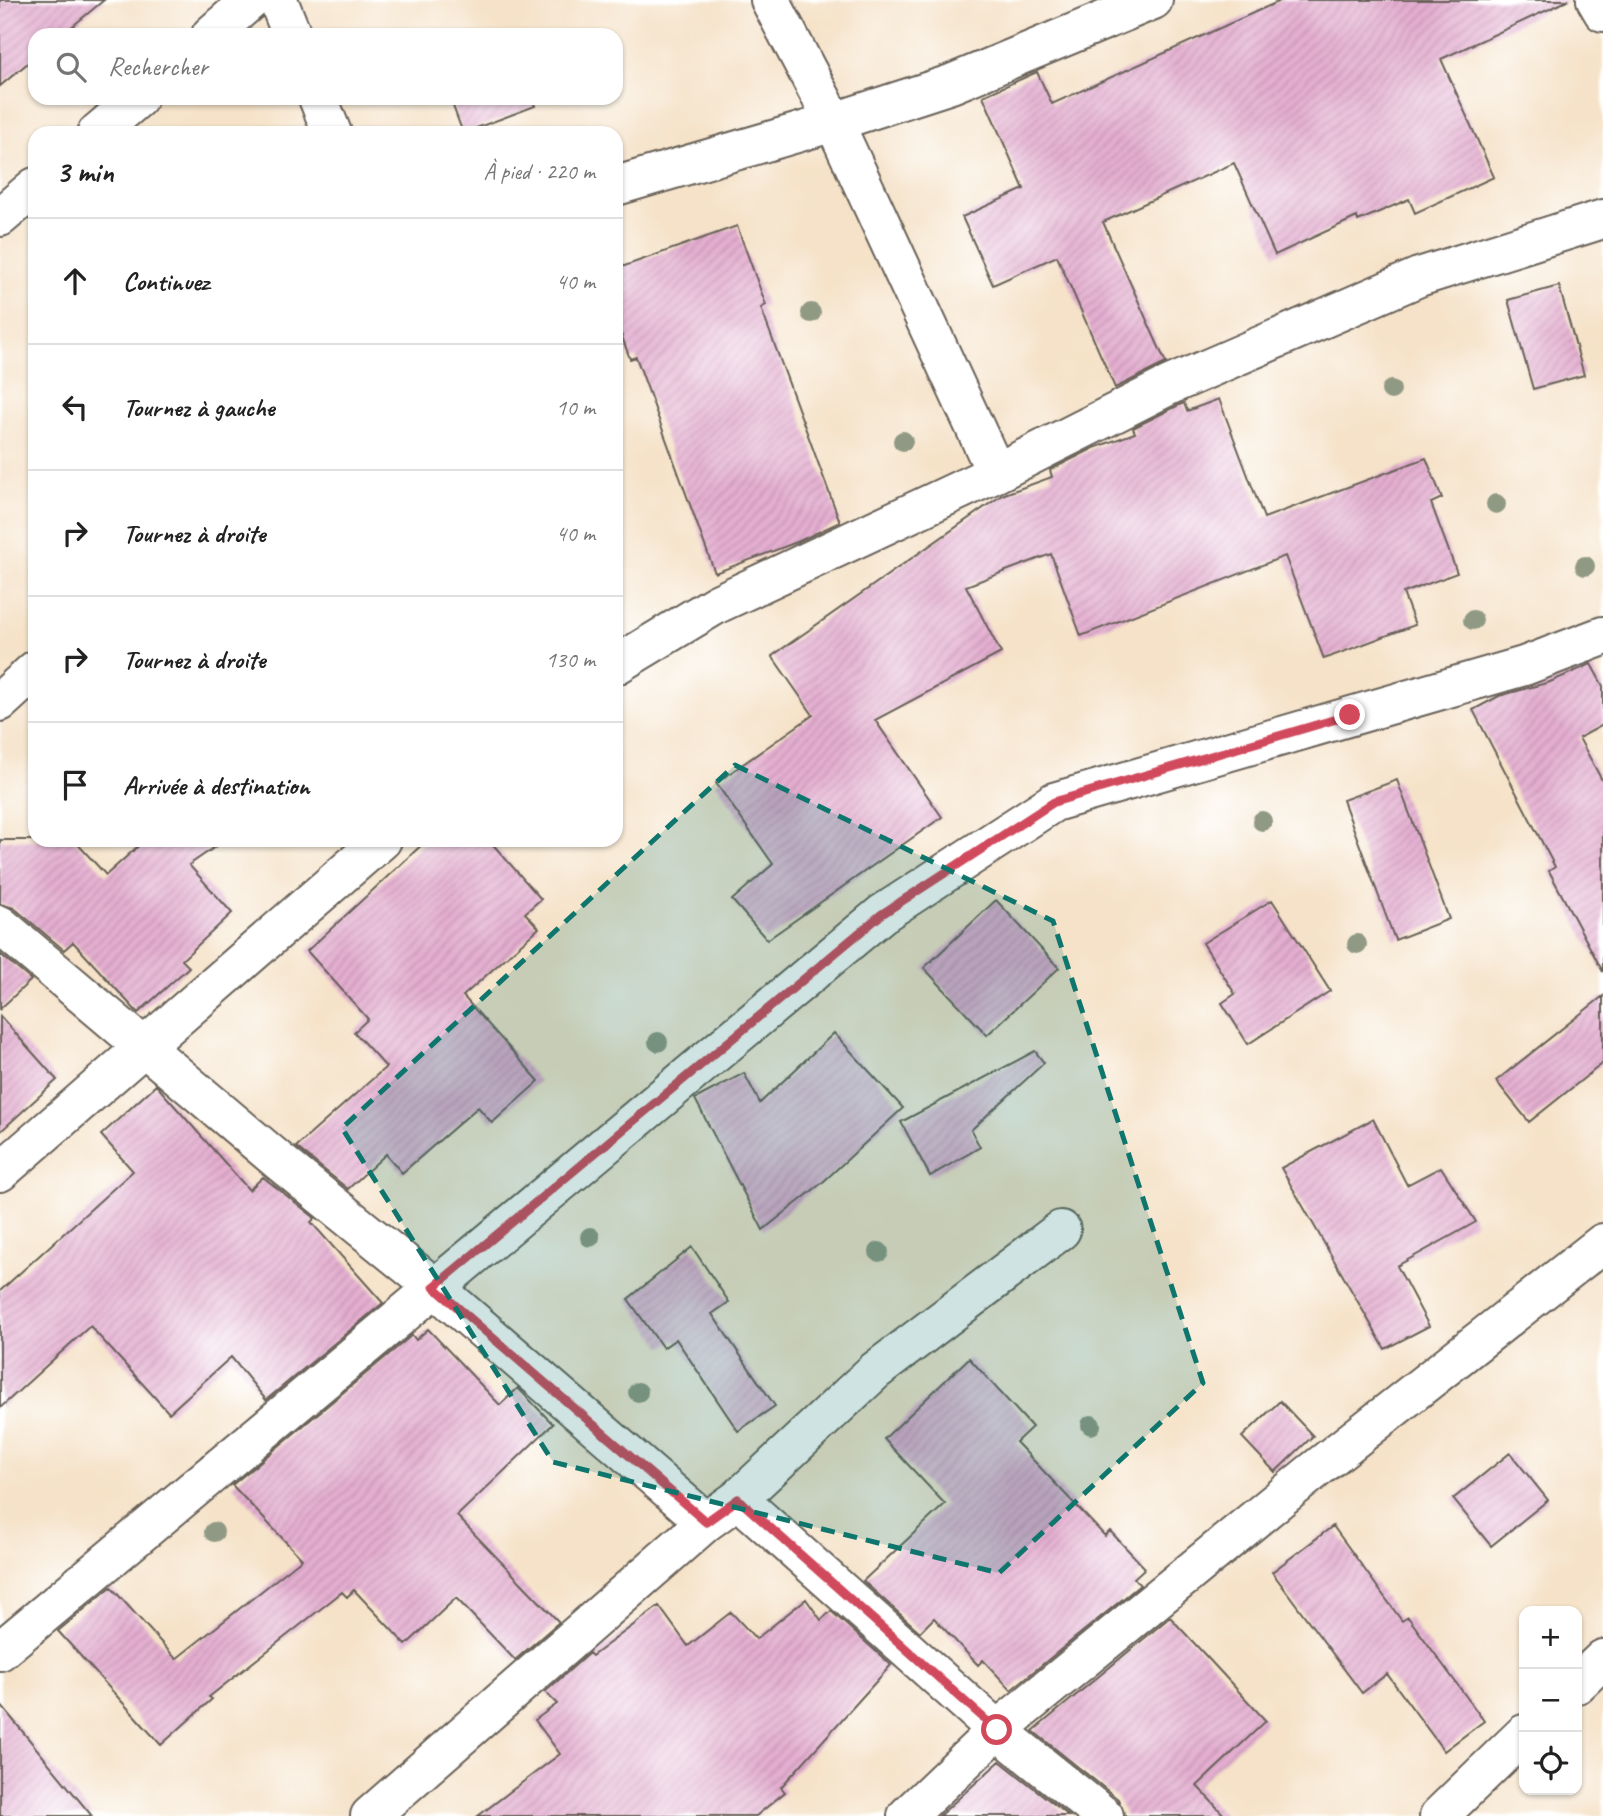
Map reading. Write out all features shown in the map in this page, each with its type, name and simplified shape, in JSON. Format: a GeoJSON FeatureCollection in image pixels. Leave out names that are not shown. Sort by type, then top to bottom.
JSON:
{"type":"FeatureCollection","features":[{"type":"Feature","properties":{"kind":"street"},"geometry":{"type":"LineString","coordinates":[[219,28],[251,0]]}},
{"type":"Feature","properties":{"kind":"street"},"geometry":{"type":"LineString","coordinates":[[278,0],[289,28]]}},
{"type":"Feature","properties":{"kind":"street"},"geometry":{"type":"LineString","coordinates":[[770,0],[834,122],[996,473]]}},
{"type":"Feature","properties":{"kind":"street"},"geometry":{"type":"LineString","coordinates":[[623,184],[834,122],[951,84],[1153,0]]}},
{"type":"Feature","properties":{"kind":"street"},"geometry":{"type":"LineString","coordinates":[[1596,0],[1603,12]]}},
{"type":"Feature","properties":{"kind":"street"},"geometry":{"type":"LineString","coordinates":[[105,126],[130,105]]}},
{"type":"Feature","properties":{"kind":"street"},"geometry":{"type":"LineString","coordinates":[[321,105],[329,126]]}},
{"type":"Feature","properties":{"kind":"street"},"geometry":{"type":"LineString","coordinates":[[0,217],[28,193]]}},
{"type":"Feature","properties":{"kind":"street"},"geometry":{"type":"LineString","coordinates":[[623,661],[717,604],[996,473],[1170,385],[1419,277],[1603,219]]}},
{"type":"Feature","properties":{"kind":"street"},"geometry":{"type":"LineString","coordinates":[[0,1651],[882,914],[1054,802],[1524,666],[1603,636]]}},
{"type":"Feature","properties":{"kind":"street"},"geometry":{"type":"LineString","coordinates":[[0,702],[28,676]]}},
{"type":"Feature","properties":{"kind":"street"},"geometry":{"type":"LineString","coordinates":[[0,1172],[374,847]]}},
{"type":"Feature","properties":{"kind":"street"},"geometry":{"type":"LineString","coordinates":[[0,925],[434,1287],[706,1522]]}},
{"type":"Feature","properties":{"kind":"street"},"geometry":{"type":"LineString","coordinates":[[370,1816],[706,1522],[738,1499],[875,1371],[1061,1230]]}},
{"type":"Feature","properties":{"kind":"street"},"geometry":{"type":"LineString","coordinates":[[907,1816],[997,1730],[1310,1474],[1603,1243]]}},
{"type":"Feature","properties":{"kind":"street"},"geometry":{"type":"LineString","coordinates":[[738,1499],[997,1730],[1104,1816]]}},
{"type":"Feature","properties":{"kind":"street"},"geometry":{"type":"LineString","coordinates":[[1582,1679],[1603,1659]]}},
{"type":"Feature","properties":{"kind":"street"},"geometry":{"type":"LineString","coordinates":[[1439,1816],[1519,1739]]}},
{"type":"Feature","properties":{"kind":"highlighted area"},"geometry":{"type":"Polygon","coordinates":[[[735,765],[1053,921],[1203,1383],[999,1573],[553,1462],[342,1128],[735,765]]]}},
{"type":"Feature","properties":{"kind":"building"},"geometry":{"type":"Polygon","coordinates":[[[0,0],[104,0],[70,28],[28,28],[28,63],[0,86],[0,0]]]}},
{"type":"Feature","properties":{"kind":"building"},"geometry":{"type":"Polygon","coordinates":[[[1282,0],[1569,0],[1441,59],[1494,177],[1415,213],[1409,199],[1358,221],[1357,217],[1275,255],[1234,163],[1103,222],[1166,363],[1115,388],[1057,256],[993,285],[962,217],[1024,189],[983,96],[1037,72],[1052,104],[1282,0]]]}},
{"type":"Feature","properties":{"kind":"building"},"geometry":{"type":"Polygon","coordinates":[[[453,105],[535,106],[482,126],[460,126],[453,105]]]}},
{"type":"Feature","properties":{"kind":"building"},"geometry":{"type":"Polygon","coordinates":[[[737,226],[766,305],[761,308],[840,522],[797,542],[715,573],[636,357],[630,359],[623,340],[623,267],[737,226]]]}},
{"type":"Feature","properties":{"kind":"building"},"geometry":{"type":"Polygon","coordinates":[[[1559,286],[1584,375],[1533,389],[1508,300],[1559,286]]]}},
{"type":"Feature","properties":{"kind":"building"},"geometry":{"type":"Polygon","coordinates":[[[1219,399],[1264,518],[1426,458],[1442,498],[1431,503],[1457,573],[1403,593],[1415,625],[1324,659],[1285,556],[1081,636],[1051,554],[966,586],[1001,653],[875,720],[942,817],[767,940],[732,900],[773,864],[716,783],[813,715],[772,656],[1002,495],[1052,477],[1050,470],[1094,448],[1135,433],[1133,428],[1179,405],[1184,403],[1187,411],[1219,399]]]}},
{"type":"Feature","properties":{"kind":"building"},"geometry":{"type":"Polygon","coordinates":[[[1591,664],[1603,686],[1603,725],[1579,738],[1603,782],[1603,972],[1549,871],[1555,867],[1473,710],[1499,696],[1550,682],[1591,664]]]}},
{"type":"Feature","properties":{"kind":"building"},"geometry":{"type":"Polygon","coordinates":[[[1397,780],[1449,919],[1395,940],[1343,800],[1397,780]]]}},
{"type":"Feature","properties":{"kind":"building"},"geometry":{"type":"Polygon","coordinates":[[[0,840],[28,840],[28,847],[80,847],[106,875],[137,847],[215,847],[189,865],[232,913],[182,960],[189,967],[138,1013],[73,942],[64,950],[14,908],[0,904],[0,840]]]}},
{"type":"Feature","properties":{"kind":"building"},"geometry":{"type":"Polygon","coordinates":[[[419,847],[495,847],[541,899],[525,913],[539,928],[463,996],[539,1081],[492,1123],[478,1107],[402,1173],[386,1154],[348,1189],[296,1147],[386,1067],[354,1032],[368,1019],[307,951],[419,847]]]}},
{"type":"Feature","properties":{"kind":"building"},"geometry":{"type":"Polygon","coordinates":[[[996,900],[1059,968],[987,1035],[924,968],[996,900]]]}},
{"type":"Feature","properties":{"kind":"building"},"geometry":{"type":"Polygon","coordinates":[[[1272,900],[1330,991],[1248,1044],[1222,1003],[1235,994],[1203,943],[1272,900]]]}},
{"type":"Feature","properties":{"kind":"building"},"geometry":{"type":"Polygon","coordinates":[[[0,954],[31,980],[0,1009],[0,954]]]}},
{"type":"Feature","properties":{"kind":"building"},"geometry":{"type":"Polygon","coordinates":[[[1603,996],[1603,1063],[1529,1122],[1496,1081],[1603,996]]]}},
{"type":"Feature","properties":{"kind":"building"},"geometry":{"type":"Polygon","coordinates":[[[0,1016],[57,1080],[0,1132],[0,1016]]]}},
{"type":"Feature","properties":{"kind":"building"},"geometry":{"type":"Polygon","coordinates":[[[834,1033],[903,1108],[823,1182],[763,1230],[695,1099],[744,1073],[760,1103],[834,1033]]]}},
{"type":"Feature","properties":{"kind":"building"},"geometry":{"type":"Polygon","coordinates":[[[1035,1051],[1044,1063],[971,1130],[980,1147],[930,1176],[901,1122],[1035,1051]]]}},
{"type":"Feature","properties":{"kind":"building"},"geometry":{"type":"Polygon","coordinates":[[[156,1085],[249,1190],[263,1177],[315,1218],[311,1222],[383,1303],[266,1400],[231,1357],[169,1413],[90,1326],[0,1408],[0,1291],[133,1171],[101,1135],[156,1085]]]}},
{"type":"Feature","properties":{"kind":"building"},"geometry":{"type":"Polygon","coordinates":[[[1373,1119],[1407,1185],[1441,1167],[1476,1222],[1397,1266],[1429,1326],[1385,1349],[1281,1168],[1373,1119]]]}},
{"type":"Feature","properties":{"kind":"building"},"geometry":{"type":"Polygon","coordinates":[[[692,1247],[729,1302],[712,1314],[775,1406],[738,1431],[676,1339],[663,1348],[628,1299],[692,1247]]]}},
{"type":"Feature","properties":{"kind":"building"},"geometry":{"type":"Polygon","coordinates":[[[428,1329],[500,1405],[518,1388],[553,1424],[457,1516],[559,1622],[515,1660],[456,1598],[406,1645],[354,1590],[347,1597],[342,1592],[209,1697],[212,1699],[161,1745],[58,1631],[111,1587],[176,1659],[302,1559],[232,1485],[412,1335],[416,1340],[428,1329]]]}},
{"type":"Feature","properties":{"kind":"building"},"geometry":{"type":"Polygon","coordinates":[[[969,1358],[1032,1427],[1016,1442],[1105,1536],[1110,1531],[1145,1568],[1134,1578],[1140,1585],[1011,1690],[983,1660],[978,1665],[934,1618],[920,1632],[863,1581],[945,1504],[884,1439],[969,1358]]]}},
{"type":"Feature","properties":{"kind":"building"},"geometry":{"type":"Polygon","coordinates":[[[1280,1401],[1313,1436],[1275,1472],[1242,1437],[1280,1401]]]}},
{"type":"Feature","properties":{"kind":"building"},"geometry":{"type":"Polygon","coordinates":[[[1510,1453],[1548,1500],[1491,1546],[1453,1499],[1510,1453]]]}},
{"type":"Feature","properties":{"kind":"building"},"geometry":{"type":"Polygon","coordinates":[[[1333,1526],[1402,1621],[1408,1617],[1484,1721],[1444,1751],[1387,1674],[1362,1693],[1272,1572],[1333,1526]]]}},
{"type":"Feature","properties":{"kind":"building"},"geometry":{"type":"Polygon","coordinates":[[[806,1599],[821,1620],[831,1611],[891,1665],[781,1787],[785,1792],[756,1816],[478,1816],[560,1754],[535,1720],[557,1704],[545,1692],[589,1653],[592,1656],[659,1606],[688,1646],[731,1612],[756,1639],[806,1599]]]}},
{"type":"Feature","properties":{"kind":"building"},"geometry":{"type":"Polygon","coordinates":[[[1170,1617],[1266,1721],[1197,1786],[1225,1816],[1125,1816],[1118,1799],[1033,1731],[1170,1617]]]}},
{"type":"Feature","properties":{"kind":"building"},"geometry":{"type":"Polygon","coordinates":[[[0,1704],[92,1816],[0,1816],[0,1704]]]}},
{"type":"Feature","properties":{"kind":"building"},"geometry":{"type":"Polygon","coordinates":[[[1000,1761],[1069,1816],[939,1816],[1000,1761]]]}},
{"type":"Feature","properties":{"kind":"route"},"geometry":{"type":"LineString","coordinates":[[997,1730],[738,1499],[706,1522],[611,1443],[434,1287],[882,914],[1054,802],[1350,715]]}}]}
